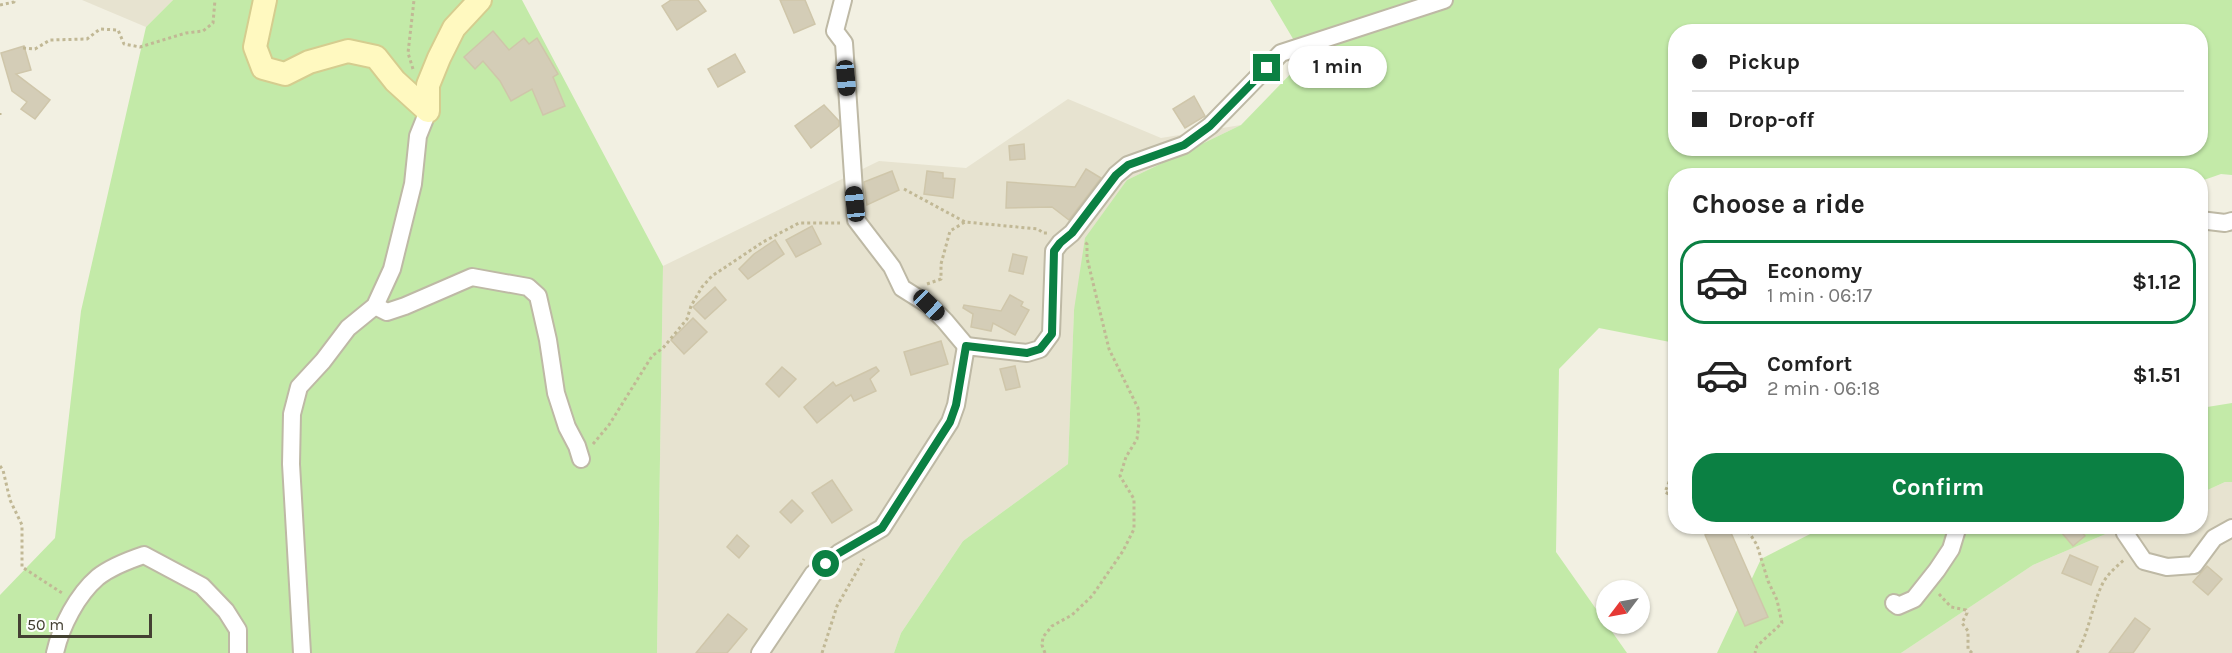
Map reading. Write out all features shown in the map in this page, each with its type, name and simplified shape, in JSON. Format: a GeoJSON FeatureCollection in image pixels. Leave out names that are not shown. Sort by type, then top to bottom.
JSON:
{"type":"FeatureCollection","features":[{"type":"Feature","properties":{"kind":"street"},"geometry":{"type":"LineString","coordinates":[[265,0],[255,47],[262,68],[285,74],[309,62],[348,51],[376,57],[395,81],[428,111]]}},
{"type":"Feature","properties":{"kind":"street"},"geometry":{"type":"LineString","coordinates":[[302,653],[291,464],[292,414],[299,387],[323,361],[348,328],[375,306],[392,269],[412,184],[418,136],[428,111],[428,85],[454,28],[480,0]]}},
{"type":"Feature","properties":{"kind":"street"},"geometry":{"type":"LineString","coordinates":[[843,0],[835,31],[844,43],[856,220],[892,267],[902,288],[929,305],[966,346],[1027,353],[1040,349],[1052,334],[1054,251],[1072,233],[1116,175],[1128,165],[1184,145],[1210,126],[1281,53],[1444,0]]}},
{"type":"Feature","properties":{"kind":"street"},"geometry":{"type":"LineString","coordinates":[[2208,221],[2224,223],[2232,221]]}},
{"type":"Feature","properties":{"kind":"street"},"geometry":{"type":"LineString","coordinates":[[375,306],[387,312],[472,277],[528,286],[538,296],[548,340],[556,393],[581,459]]}},
{"type":"Feature","properties":{"kind":"street"},"geometry":{"type":"LineString","coordinates":[[760,653],[813,574],[839,553],[882,528],[950,422],[956,405],[966,346]]}},
{"type":"Feature","properties":{"kind":"street"},"geometry":{"type":"LineString","coordinates":[[2126,534],[2144,561],[2167,567],[2194,565],[2214,538],[2232,528]]}},
{"type":"Feature","properties":{"kind":"street"},"geometry":{"type":"LineString","coordinates":[[1894,603],[1898,606],[1914,599],[1951,549],[1956,534]]}},
{"type":"Feature","properties":{"kind":"street"},"geometry":{"type":"LineString","coordinates":[[55,653],[76,602],[99,577],[144,555],[202,586],[226,611],[238,630],[238,653]]}},
{"type":"Feature","properties":{"kind":"path"},"geometry":{"type":"LineString","coordinates":[[0,5],[14,2],[14,0]]}},
{"type":"Feature","properties":{"kind":"path"},"geometry":{"type":"LineString","coordinates":[[23,48],[35,49],[50,40],[87,39],[100,28],[118,30],[124,44],[140,47],[186,33],[203,31],[213,23],[215,0]]}},
{"type":"Feature","properties":{"kind":"path"},"geometry":{"type":"LineString","coordinates":[[414,0],[408,53],[414,73]]}},
{"type":"Feature","properties":{"kind":"path"},"geometry":{"type":"LineString","coordinates":[[904,189],[965,222],[1038,229],[1043,233],[1072,233],[1087,244],[1087,258],[1109,350],[1138,408],[1137,439],[1126,457],[1120,476],[1134,499],[1134,529],[1123,551],[1092,596],[1072,615],[1052,626],[1043,637],[1042,645],[1045,653]]}},
{"type":"Feature","properties":{"kind":"path"},"geometry":{"type":"LineString","coordinates":[[581,459],[609,425],[652,356],[663,348],[687,319],[691,306],[702,287],[712,276],[763,242],[800,224],[833,224],[856,220]]}},
{"type":"Feature","properties":{"kind":"path"},"geometry":{"type":"LineString","coordinates":[[902,288],[942,279],[941,264],[951,231],[965,222]]}},
{"type":"Feature","properties":{"kind":"path"},"geometry":{"type":"LineString","coordinates":[[0,466],[10,500],[22,525],[22,567],[76,602]]}},
{"type":"Feature","properties":{"kind":"path"},"geometry":{"type":"LineString","coordinates":[[1750,534],[1757,545],[1768,581],[1777,600],[1782,623],[1758,646],[1755,653]]}},
{"type":"Feature","properties":{"kind":"path"},"geometry":{"type":"LineString","coordinates":[[2078,653],[2104,580],[2136,548]]}},
{"type":"Feature","properties":{"kind":"path"},"geometry":{"type":"LineString","coordinates":[[822,653],[837,606],[864,559]]}},
{"type":"Feature","properties":{"kind":"path"},"geometry":{"type":"LineString","coordinates":[[1922,588],[1936,591],[1951,607],[1966,610],[1962,623],[1968,631],[1968,649],[1972,653]]}},
{"type":"Feature","properties":{"kind":"shaded area"},"geometry":{"type":"Polygon","coordinates":[[[82,0],[173,0],[146,27],[82,0]]]}},
{"type":"Feature","properties":{"kind":"shaded area"},"geometry":{"type":"Polygon","coordinates":[[[1068,99],[1161,138],[1241,125],[1127,180],[1074,310],[1068,464],[963,541],[901,633],[894,653],[657,653],[663,266],[879,161],[966,168],[1068,99]]]}},
{"type":"Feature","properties":{"kind":"shaded area"},"geometry":{"type":"Polygon","coordinates":[[[2225,482],[2232,482],[2232,653],[1901,653],[2033,565],[2106,534],[2208,534],[2208,490],[2225,482]]]}},
{"type":"Feature","properties":{"kind":"green space"},"geometry":{"type":"Polygon","coordinates":[[[173,0],[522,0],[663,266],[657,653],[0,653],[0,595],[55,538],[81,311],[146,27],[173,0]]]}},
{"type":"Feature","properties":{"kind":"green space"},"geometry":{"type":"Polygon","coordinates":[[[1270,0],[2232,0],[2232,175],[2221,174],[2208,179],[2208,168],[1668,168],[1668,342],[1599,328],[1559,369],[1556,552],[1596,609],[1596,634],[1614,634],[1627,653],[894,653],[901,633],[963,541],[1068,464],[1074,310],[1085,238],[1127,180],[1241,125],[1305,59],[1270,0]]]}},
{"type":"Feature","properties":{"kind":"green space"},"geometry":{"type":"Polygon","coordinates":[[[2232,403],[2232,482],[2225,482],[2208,490],[2208,407],[2232,403]]]}},
{"type":"Feature","properties":{"kind":"green space"},"geometry":{"type":"Polygon","coordinates":[[[1810,534],[2106,534],[2033,565],[1901,653],[1717,653],[1761,559],[1810,534]]]}},
{"type":"Feature","properties":{"kind":"building"},"geometry":{"type":"Polygon","coordinates":[[[671,0],[698,0],[706,11],[677,30],[662,6],[671,0]]]}},
{"type":"Feature","properties":{"kind":"building"},"geometry":{"type":"Polygon","coordinates":[[[780,0],[805,0],[815,24],[794,33],[780,0]]]}},
{"type":"Feature","properties":{"kind":"building"},"geometry":{"type":"Polygon","coordinates":[[[493,31],[509,50],[524,38],[529,44],[537,38],[558,74],[553,77],[565,106],[543,115],[532,89],[511,101],[500,81],[483,61],[475,69],[464,57],[493,31]]]}},
{"type":"Feature","properties":{"kind":"building"},"geometry":{"type":"Polygon","coordinates":[[[24,46],[31,70],[16,74],[50,100],[35,119],[21,109],[27,102],[12,91],[1,53],[24,46]]]}},
{"type":"Feature","properties":{"kind":"building"},"geometry":{"type":"Polygon","coordinates":[[[735,54],[745,72],[718,87],[708,69],[735,54]]]}},
{"type":"Feature","properties":{"kind":"building"},"geometry":{"type":"Polygon","coordinates":[[[1194,96],[1205,116],[1185,128],[1173,109],[1194,96]]]}},
{"type":"Feature","properties":{"kind":"building"},"geometry":{"type":"Polygon","coordinates":[[[824,105],[839,121],[839,126],[811,148],[795,126],[824,105]]]}},
{"type":"Feature","properties":{"kind":"building"},"geometry":{"type":"Polygon","coordinates":[[[1024,144],[1025,159],[1010,160],[1009,146],[1024,144]]]}},
{"type":"Feature","properties":{"kind":"building"},"geometry":{"type":"Polygon","coordinates":[[[1086,169],[1101,178],[1069,220],[1052,207],[1006,208],[1007,182],[1075,187],[1086,169]]]}},
{"type":"Feature","properties":{"kind":"building"},"geometry":{"type":"Polygon","coordinates":[[[892,171],[899,190],[867,205],[864,182],[892,171]]]}},
{"type":"Feature","properties":{"kind":"building"},"geometry":{"type":"Polygon","coordinates":[[[927,171],[943,173],[943,178],[955,179],[953,198],[924,194],[927,171]]]}},
{"type":"Feature","properties":{"kind":"building"},"geometry":{"type":"Polygon","coordinates":[[[812,226],[821,244],[796,257],[786,240],[812,226]]]}},
{"type":"Feature","properties":{"kind":"building"},"geometry":{"type":"Polygon","coordinates":[[[775,240],[784,254],[748,279],[739,269],[754,254],[775,240]]]}},
{"type":"Feature","properties":{"kind":"building"},"geometry":{"type":"Polygon","coordinates":[[[1013,254],[1027,257],[1023,274],[1009,271],[1013,254]]]}},
{"type":"Feature","properties":{"kind":"building"},"geometry":{"type":"Polygon","coordinates":[[[715,287],[726,300],[705,319],[693,307],[715,287]]]}},
{"type":"Feature","properties":{"kind":"building"},"geometry":{"type":"Polygon","coordinates":[[[1010,295],[1023,302],[1021,306],[1029,310],[1015,335],[993,323],[991,331],[971,327],[973,314],[963,308],[964,305],[1001,311],[1010,295]]]}},
{"type":"Feature","properties":{"kind":"building"},"geometry":{"type":"Polygon","coordinates":[[[693,318],[707,332],[684,354],[671,340],[693,318]]]}},
{"type":"Feature","properties":{"kind":"building"},"geometry":{"type":"Polygon","coordinates":[[[941,341],[948,364],[911,375],[904,352],[941,341]]]}},
{"type":"Feature","properties":{"kind":"building"},"geometry":{"type":"Polygon","coordinates":[[[1015,366],[1020,387],[1006,390],[1000,369],[1015,366]]]}},
{"type":"Feature","properties":{"kind":"building"},"geometry":{"type":"Polygon","coordinates":[[[782,367],[796,379],[779,397],[766,384],[782,367]]]}},
{"type":"Feature","properties":{"kind":"building"},"geometry":{"type":"Polygon","coordinates":[[[876,367],[879,371],[870,379],[876,391],[854,401],[851,395],[817,423],[804,407],[833,382],[836,386],[876,367]]]}},
{"type":"Feature","properties":{"kind":"building"},"geometry":{"type":"Polygon","coordinates":[[[832,480],[852,510],[832,523],[812,493],[832,480]]]}},
{"type":"Feature","properties":{"kind":"building"},"geometry":{"type":"Polygon","coordinates":[[[792,500],[803,511],[791,523],[780,512],[792,500]]]}},
{"type":"Feature","properties":{"kind":"building"},"geometry":{"type":"Polygon","coordinates":[[[1732,534],[1768,617],[1745,626],[1705,535],[1732,534]]]}},
{"type":"Feature","properties":{"kind":"building"},"geometry":{"type":"Polygon","coordinates":[[[2063,534],[2083,534],[2085,536],[2073,546],[2063,534]]]}},
{"type":"Feature","properties":{"kind":"building"},"geometry":{"type":"Polygon","coordinates":[[[737,535],[749,546],[739,558],[727,547],[737,535]]]}},
{"type":"Feature","properties":{"kind":"building"},"geometry":{"type":"Polygon","coordinates":[[[2070,555],[2098,567],[2091,585],[2062,573],[2070,555]]]}},
{"type":"Feature","properties":{"kind":"building"},"geometry":{"type":"Polygon","coordinates":[[[2207,566],[2222,579],[2208,595],[2193,582],[2207,566]]]}},
{"type":"Feature","properties":{"kind":"building"},"geometry":{"type":"Polygon","coordinates":[[[728,614],[747,629],[727,653],[696,653],[728,614]]]}},
{"type":"Feature","properties":{"kind":"building"},"geometry":{"type":"Polygon","coordinates":[[[2135,618],[2150,629],[2133,653],[2109,653],[2135,618]]]}},
{"type":"Feature","properties":{"kind":"route"},"geometry":{"type":"LineString","coordinates":[[826,564],[839,553],[882,528],[950,422],[956,405],[966,346],[1027,353],[1040,349],[1052,334],[1054,251],[1072,233],[1116,175],[1128,165],[1184,145],[1210,126],[1267,68]]}}]}
